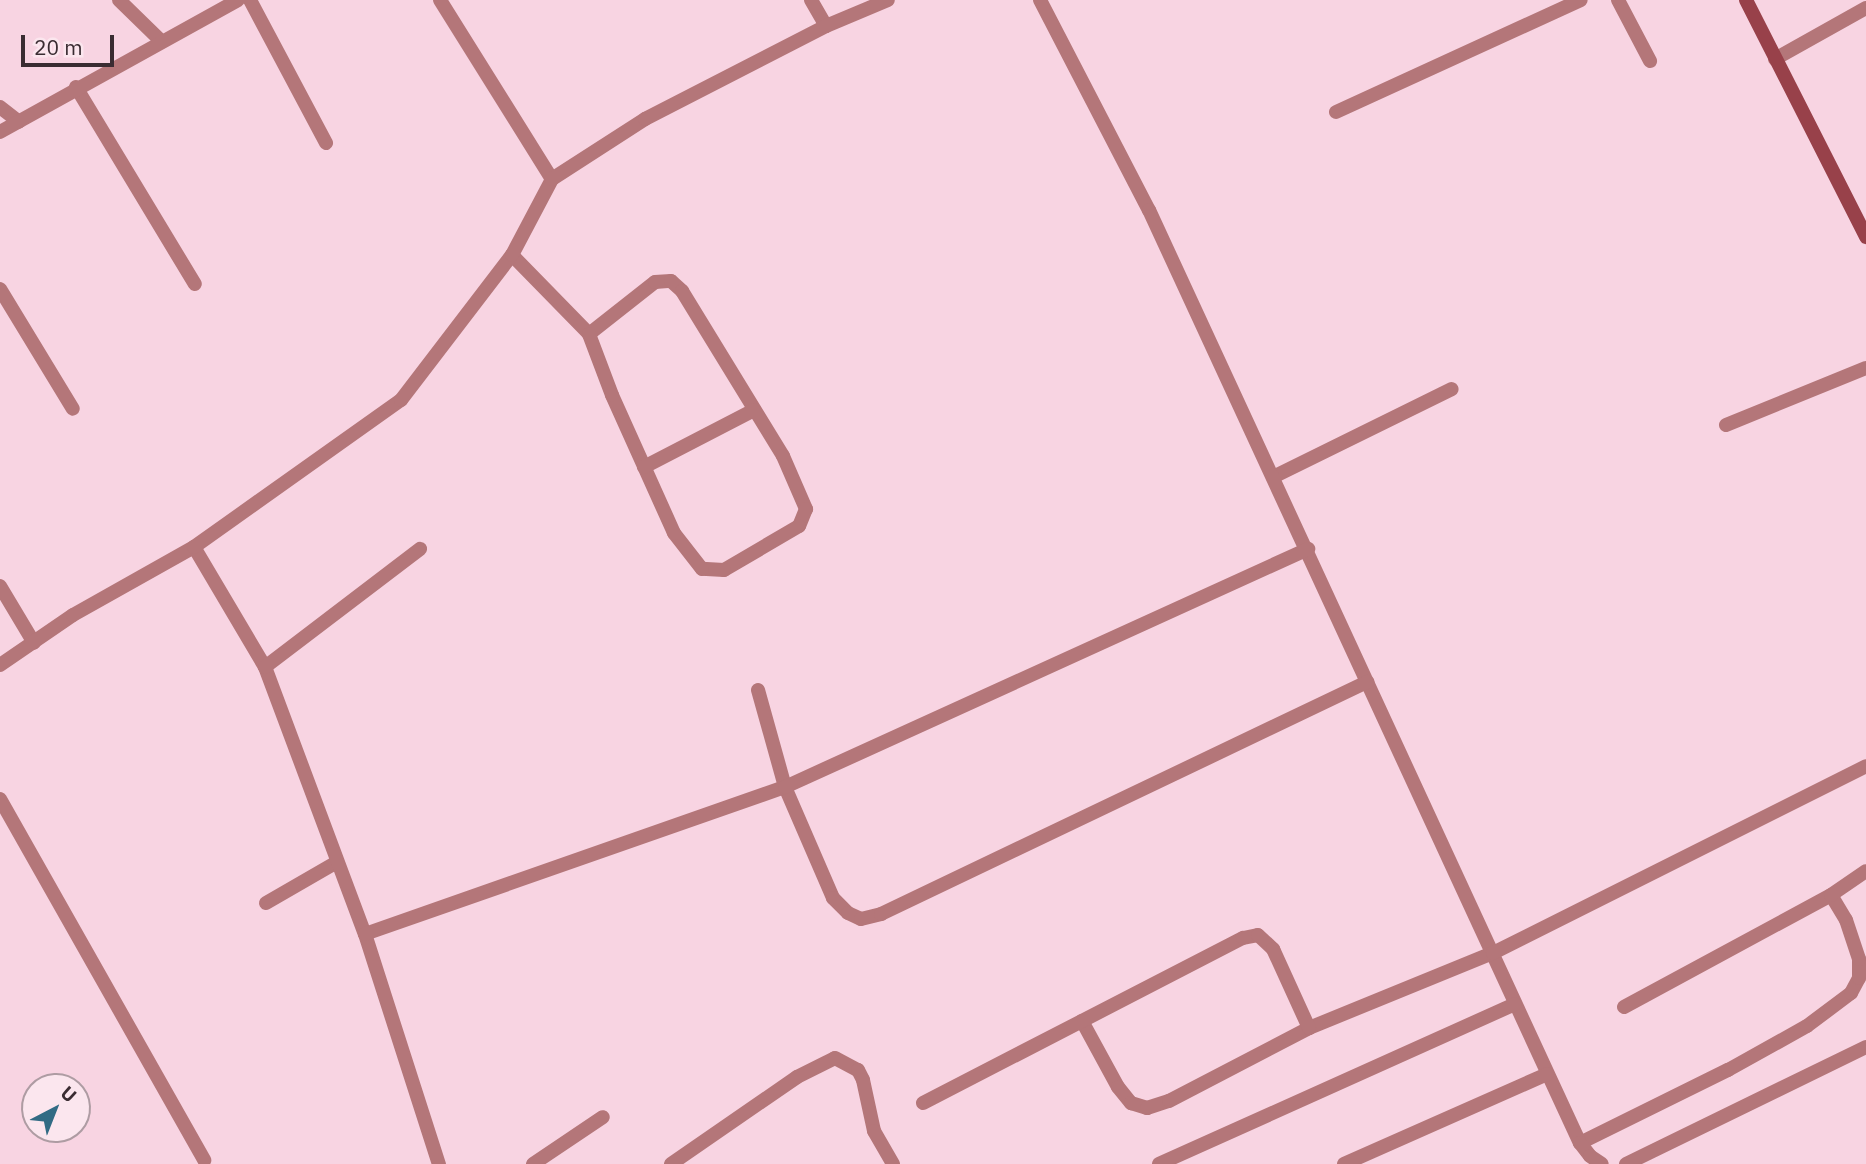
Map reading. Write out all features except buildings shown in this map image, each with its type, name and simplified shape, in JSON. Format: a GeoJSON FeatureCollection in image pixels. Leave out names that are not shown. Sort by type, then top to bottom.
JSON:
{"type":"FeatureCollection","features":[{"type":"Feature","properties":{"kind":"main road"},"geometry":{"type":"LineString","coordinates":[[1746,0],[1865,230]]}},
{"type":"Feature","properties":{"kind":"street"},"geometry":{"type":"LineString","coordinates":[[119,0],[160,40]]}},
{"type":"Feature","properties":{"kind":"street"},"geometry":{"type":"LineString","coordinates":[[250,0],[326,143]]}},
{"type":"Feature","properties":{"kind":"street"},"geometry":{"type":"LineString","coordinates":[[440,0],[552,179]]}},
{"type":"Feature","properties":{"kind":"street"},"geometry":{"type":"LineString","coordinates":[[811,0],[827,26]]}},
{"type":"Feature","properties":{"kind":"street"},"geometry":{"type":"LineString","coordinates":[[0,665],[73,615],[194,547],[401,400],[512,255],[552,179],[645,119],[827,26],[888,0]]}},
{"type":"Feature","properties":{"kind":"street"},"geometry":{"type":"LineString","coordinates":[[1040,0],[1149,210],[1308,549],[1580,1143],[1590,1156],[1602,1164]]}},
{"type":"Feature","properties":{"kind":"street"},"geometry":{"type":"LineString","coordinates":[[1336,112],[1581,0]]}},
{"type":"Feature","properties":{"kind":"street"},"geometry":{"type":"LineString","coordinates":[[1618,0],[1650,61]]}},
{"type":"Feature","properties":{"kind":"street"},"geometry":{"type":"LineString","coordinates":[[0,132],[231,2]]}},
{"type":"Feature","properties":{"kind":"street"},"geometry":{"type":"LineString","coordinates":[[1775,58],[1866,8]]}},
{"type":"Feature","properties":{"kind":"street"},"geometry":{"type":"LineString","coordinates":[[76,87],[195,284]]}},
{"type":"Feature","properties":{"kind":"street"},"geometry":{"type":"LineString","coordinates":[[0,107],[19,122]]}},
{"type":"Feature","properties":{"kind":"street"},"geometry":{"type":"LineString","coordinates":[[512,255],[589,334],[674,533],[702,569],[724,570],[799,526],[805,518],[806,509],[783,456],[687,298],[671,281],[655,282],[589,334]]}},
{"type":"Feature","properties":{"kind":"street"},"geometry":{"type":"LineString","coordinates":[[0,289],[73,408]]}},
{"type":"Feature","properties":{"kind":"street"},"geometry":{"type":"LineString","coordinates":[[1726,425],[1866,368]]}},
{"type":"Feature","properties":{"kind":"street"},"geometry":{"type":"LineString","coordinates":[[1273,477],[1452,388]]}},
{"type":"Feature","properties":{"kind":"street"},"geometry":{"type":"LineString","coordinates":[[644,467],[754,411]]}},
{"type":"Feature","properties":{"kind":"street"},"geometry":{"type":"LineString","coordinates":[[194,547],[265,667],[365,934],[439,1164]]}},
{"type":"Feature","properties":{"kind":"street"},"geometry":{"type":"LineString","coordinates":[[265,667],[420,549]]}},
{"type":"Feature","properties":{"kind":"street"},"geometry":{"type":"LineString","coordinates":[[365,934],[785,787],[1308,549]]}},
{"type":"Feature","properties":{"kind":"street"},"geometry":{"type":"LineString","coordinates":[[0,586],[34,643]]}},
{"type":"Feature","properties":{"kind":"street"},"geometry":{"type":"LineString","coordinates":[[758,690],[785,787],[833,898],[848,913],[861,919],[881,914],[1367,682]]}},
{"type":"Feature","properties":{"kind":"street"},"geometry":{"type":"LineString","coordinates":[[1083,1021],[1118,1087],[1130,1103],[1147,1108],[1169,1101],[1309,1028],[1493,953],[1866,766]]}},
{"type":"Feature","properties":{"kind":"street"},"geometry":{"type":"LineString","coordinates":[[0,800],[204,1160]]}},
{"type":"Feature","properties":{"kind":"street"},"geometry":{"type":"LineString","coordinates":[[266,903],[337,862]]}},
{"type":"Feature","properties":{"kind":"street"},"geometry":{"type":"LineString","coordinates":[[1623,1007],[1832,895],[1866,871]]}},
{"type":"Feature","properties":{"kind":"street"},"geometry":{"type":"LineString","coordinates":[[1580,1143],[1728,1070],[1807,1026],[1851,993],[1859,978],[1859,959],[1846,920],[1832,895]]}},
{"type":"Feature","properties":{"kind":"street"},"geometry":{"type":"LineString","coordinates":[[923,1102],[1243,938],[1258,935],[1273,949],[1309,1028]]}},
{"type":"Feature","properties":{"kind":"street"},"geometry":{"type":"LineString","coordinates":[[1159,1164],[1515,1004]]}},
{"type":"Feature","properties":{"kind":"street"},"geometry":{"type":"LineString","coordinates":[[1626,1164],[1866,1046]]}},
{"type":"Feature","properties":{"kind":"street"},"geometry":{"type":"LineString","coordinates":[[671,1164],[797,1077],[835,1058],[858,1070],[863,1080],[874,1131],[893,1164]]}},
{"type":"Feature","properties":{"kind":"street"},"geometry":{"type":"LineString","coordinates":[[1344,1164],[1547,1074]]}},
{"type":"Feature","properties":{"kind":"street"},"geometry":{"type":"LineString","coordinates":[[533,1164],[603,1117]]}}]}
